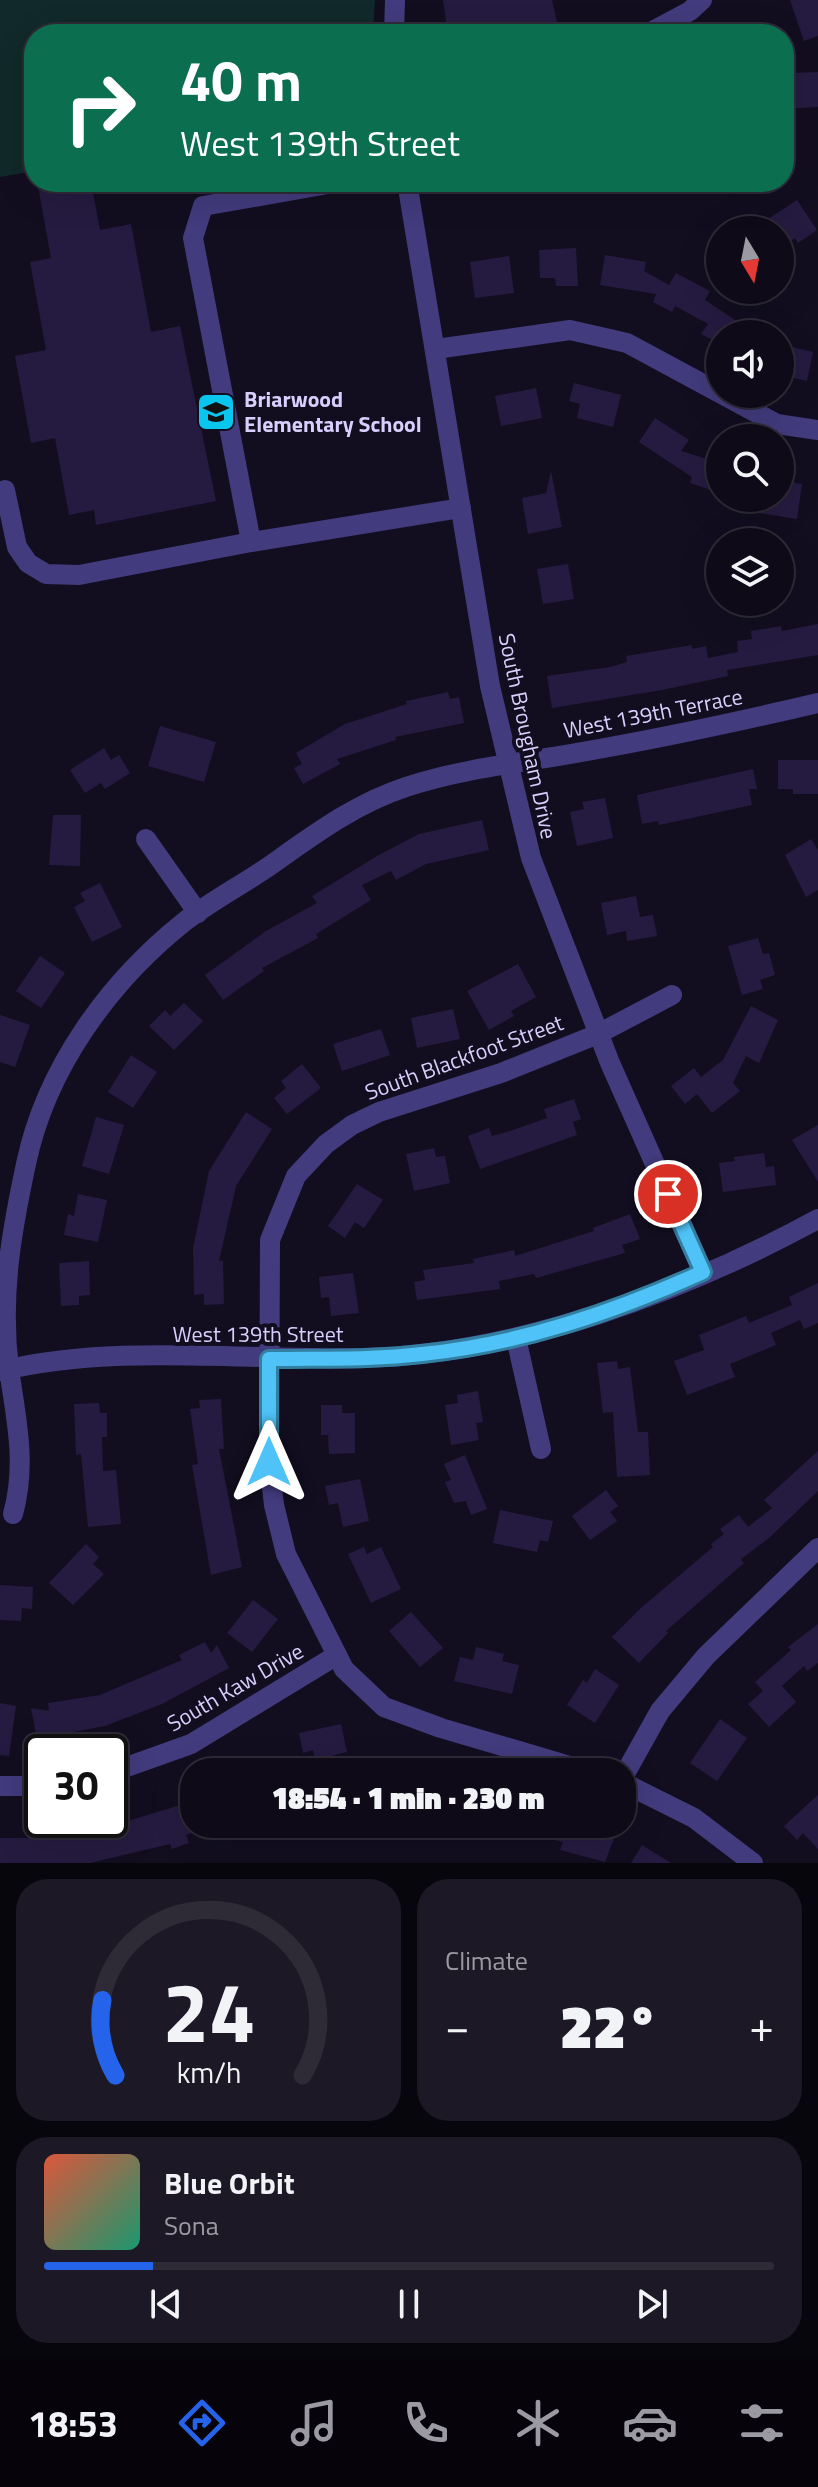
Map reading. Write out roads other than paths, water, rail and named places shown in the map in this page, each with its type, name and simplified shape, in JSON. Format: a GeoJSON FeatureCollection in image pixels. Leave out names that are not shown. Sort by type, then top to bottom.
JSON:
{"type":"FeatureCollection","features":[{"type":"Feature","properties":{"kind":"street"},"geometry":{"type":"LineString","coordinates":[[394,24],[395,0]]}},
{"type":"Feature","properties":{"kind":"street"},"geometry":{"type":"LineString","coordinates":[[663,24],[702,0]]}},
{"type":"Feature","properties":{"kind":"street"},"geometry":{"type":"LineString","coordinates":[[251,542],[193,238],[203,206],[282,192]]}},
{"type":"Feature","properties":{"kind":"street","name":"South Brougham Drive"},"geometry":{"type":"LineString","coordinates":[[409,192],[490,686],[531,858],[598,1034],[703,1272]]}},
{"type":"Feature","properties":{"kind":"street"},"geometry":{"type":"LineString","coordinates":[[436,349],[570,330],[627,343],[777,424],[818,430]]}},
{"type":"Feature","properties":{"kind":"street"},"geometry":{"type":"LineString","coordinates":[[5,490],[17,547],[28,563],[46,574],[79,575],[251,542],[461,508]]}},
{"type":"Feature","properties":{"kind":"street","name":"West 139th Terrace"},"geometry":{"type":"LineString","coordinates":[[13,1514],[19,1491],[22,1453],[5,1370],[5,1268],[27,1160],[46,1102],[63,1064],[100,1007],[153,950],[198,913],[354,809],[409,785],[673,736],[818,703]]}},
{"type":"Feature","properties":{"kind":"street"},"geometry":{"type":"LineString","coordinates":[[146,839],[198,913]]}},
{"type":"Feature","properties":{"kind":"street","name":"South Blackfoot Street"},"geometry":{"type":"LineString","coordinates":[[543,1758],[441,1728],[384,1707],[344,1669],[286,1554],[274,1505],[269,1462],[270,1240],[291,1188],[310,1159],[352,1125],[379,1112],[501,1073],[598,1034],[672,995]]}},
{"type":"Feature","properties":{"kind":"street","name":"West 139th Street"},"geometry":{"type":"LineString","coordinates":[[5,1370],[51,1359],[102,1355],[269,1359],[423,1354],[516,1338],[613,1311],[818,1219]]}},
{"type":"Feature","properties":{"kind":"street"},"geometry":{"type":"LineString","coordinates":[[516,1338],[541,1449]]}},
{"type":"Feature","properties":{"kind":"street"},"geometry":{"type":"LineString","coordinates":[[634,1758],[660,1711],[706,1656],[818,1548]]}},
{"type":"Feature","properties":{"kind":"street","name":"South Kaw Drive"},"geometry":{"type":"LineString","coordinates":[[128,1767],[191,1744],[337,1655]]}},
{"type":"Feature","properties":{"kind":"street"},"geometry":{"type":"LineString","coordinates":[[0,1786],[24,1786]]}},
{"type":"Feature","properties":{"kind":"street"},"geometry":{"type":"LineString","coordinates":[[636,1787],[694,1818],[753,1863]]}},
{"type":"Feature","properties":{"kind":"place","name":"Briarwood Elementary School"},"geometry":{"type":"Point","coordinates":[216,412]}}]}
